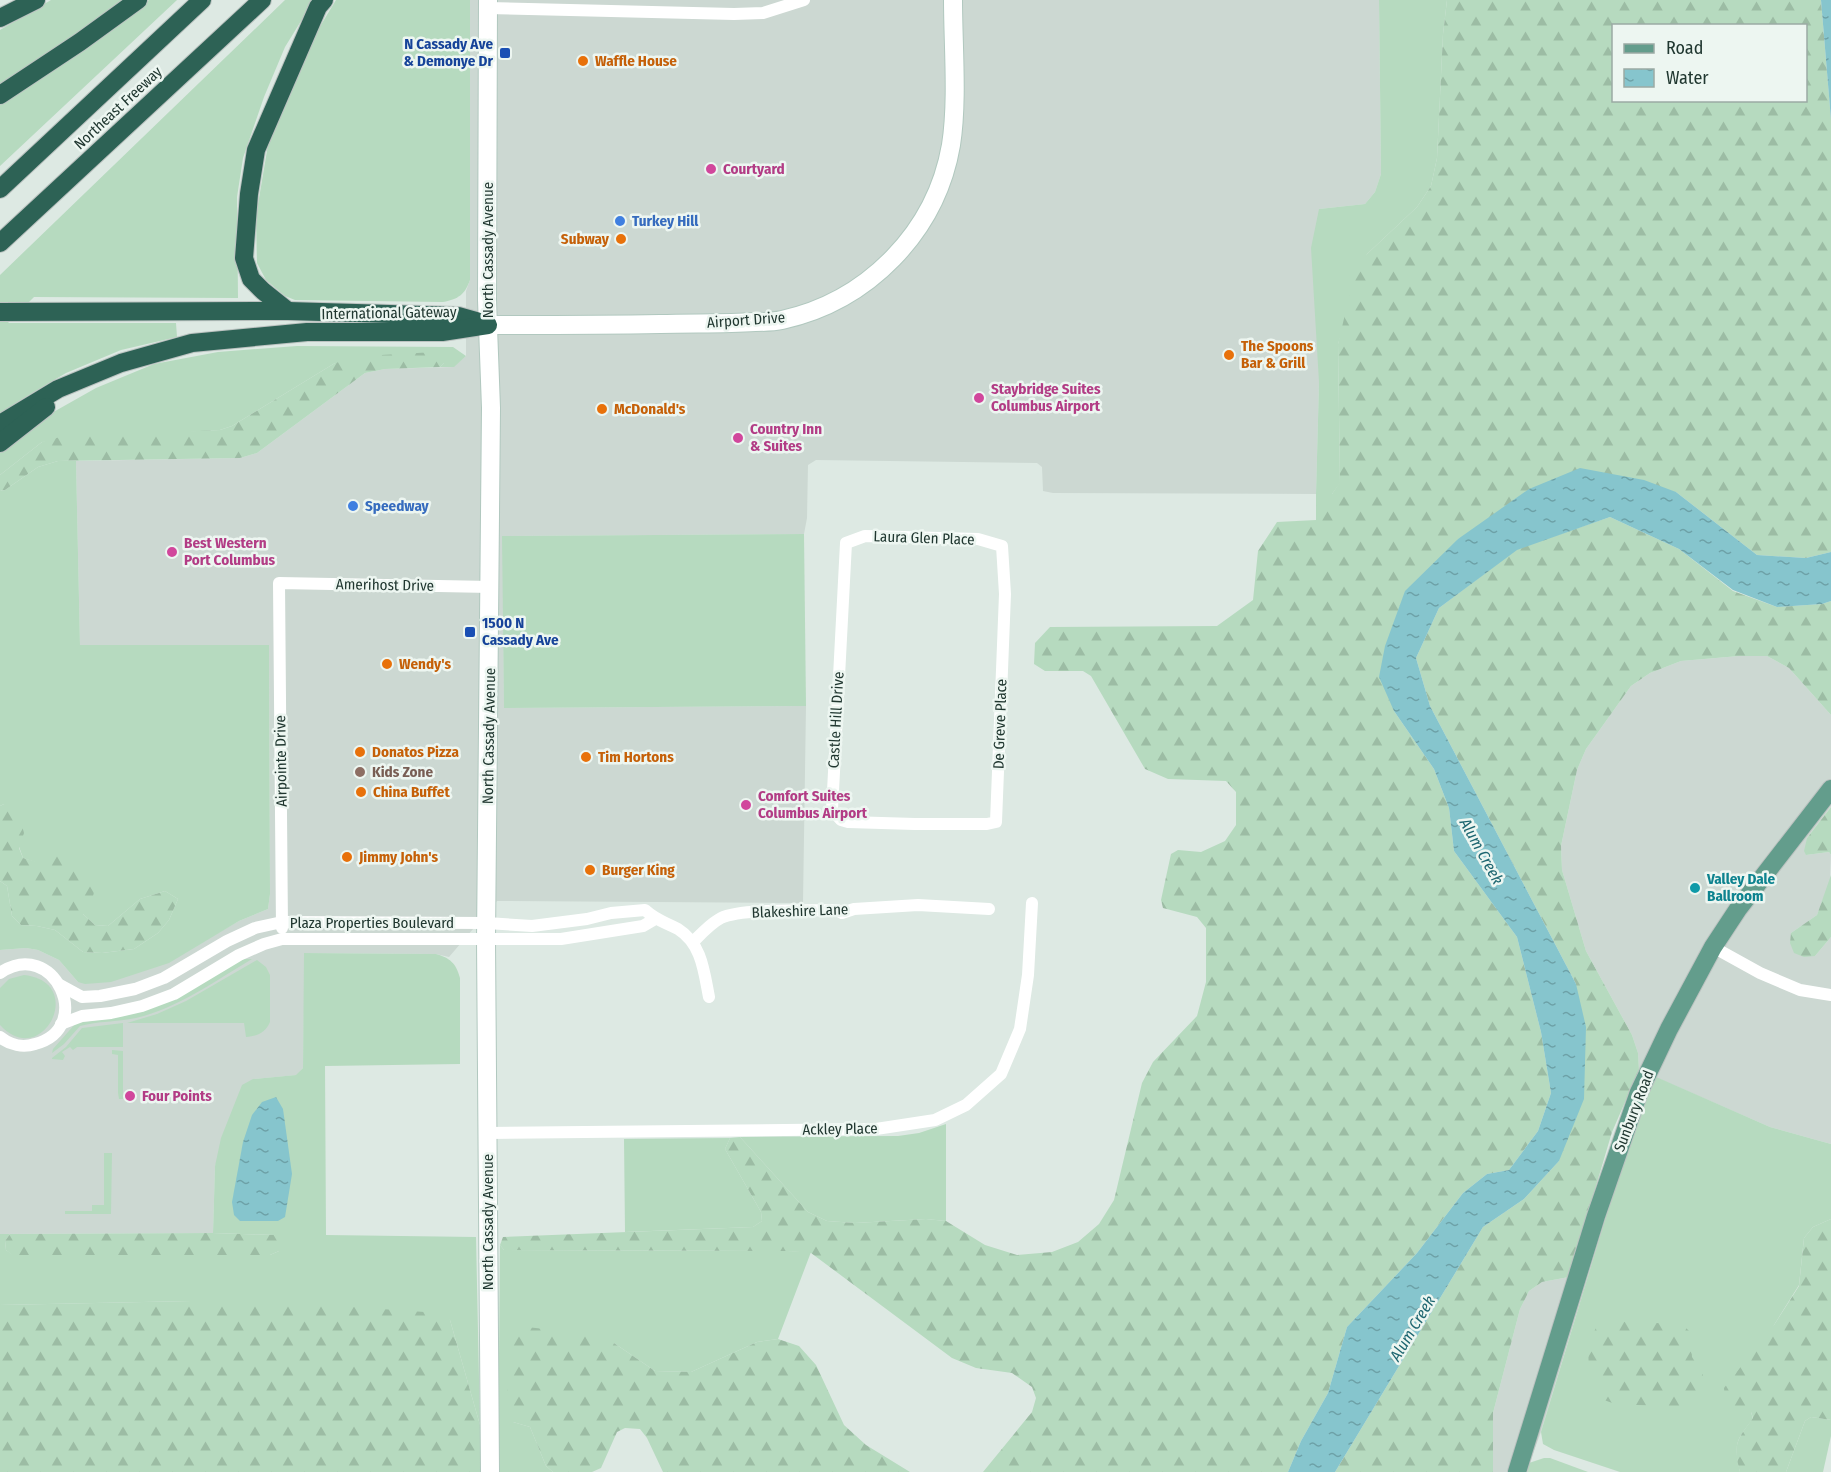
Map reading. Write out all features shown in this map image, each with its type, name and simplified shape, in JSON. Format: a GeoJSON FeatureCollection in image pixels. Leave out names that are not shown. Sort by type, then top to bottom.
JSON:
{"type":"FeatureCollection","features":[{"type":"Feature","properties":{"kind":"highway"},"geometry":{"type":"LineString","coordinates":[[0,18],[36,0]]}},
{"type":"Feature","properties":{"kind":"highway"},"geometry":{"type":"LineString","coordinates":[[0,94],[80,42],[138,0]]}},
{"type":"Feature","properties":{"kind":"highway","name":"Northeast Freeway"},"geometry":{"type":"LineString","coordinates":[[0,189],[202,0]]}},
{"type":"Feature","properties":{"kind":"highway","name":"Northeast Freeway"},"geometry":{"type":"LineString","coordinates":[[0,243],[262,0]]}},
{"type":"Feature","properties":{"kind":"highway"},"geometry":{"type":"LineString","coordinates":[[288,311],[251,279],[244,258],[249,194],[256,150],[318,7],[324,0]]}},
{"type":"Feature","properties":{"kind":"highway","name":"International Gateway"},"geometry":{"type":"LineString","coordinates":[[0,312],[288,311],[459,316],[488,325]]}},
{"type":"Feature","properties":{"kind":"highway","name":"International Gateway"},"geometry":{"type":"LineString","coordinates":[[0,424],[58,389],[121,363],[192,343],[307,332],[442,332],[488,325]]}},
{"type":"Feature","properties":{"kind":"highway"},"geometry":{"type":"LineString","coordinates":[[0,443],[62,395],[121,363]]}},
{"type":"Feature","properties":{"kind":"main road","name":"Airport Drive"},"geometry":{"type":"LineString","coordinates":[[488,325],[739,323],[780,320],[818,310],[842,298],[870,279],[893,260],[919,228],[942,179],[951,145],[954,106],[953,0]]}},
{"type":"Feature","properties":{"kind":"main road","name":"North Cassady Avenue"},"geometry":{"type":"LineString","coordinates":[[488,4],[488,325],[491,408],[487,931],[490,1472]]}},
{"type":"Feature","properties":{"kind":"main road","name":"Sunbury Road"},"geometry":{"type":"LineString","coordinates":[[1517,1472],[1596,1216],[1639,1092],[1669,1029],[1713,947],[1738,909],[1831,789]]}},
{"type":"Feature","properties":{"kind":"street"},"geometry":{"type":"LineString","coordinates":[[488,4],[734,14],[763,13],[804,0]]}},
{"type":"Feature","properties":{"kind":"street","name":"Laura Glen Place"},"geometry":{"type":"LineString","coordinates":[[846,543],[865,536],[978,539],[1002,546]]}},
{"type":"Feature","properties":{"kind":"street","name":"Castle Hill Drive"},"geometry":{"type":"LineString","coordinates":[[846,543],[832,810],[841,820],[848,822],[915,824]]}},
{"type":"Feature","properties":{"kind":"street","name":"De Greve Place"},"geometry":{"type":"LineString","coordinates":[[915,824],[996,822],[1005,594],[1002,546]]}},
{"type":"Feature","properties":{"kind":"street","name":"Amerihost Drive"},"geometry":{"type":"LineString","coordinates":[[279,583],[491,587]]}},
{"type":"Feature","properties":{"kind":"street","name":"Airpointe Drive"},"geometry":{"type":"LineString","coordinates":[[279,583],[282,939]]}},
{"type":"Feature","properties":{"kind":"street","name":"Ackley Place"},"geometry":{"type":"LineString","coordinates":[[488,1133],[876,1129],[935,1120],[966,1105],[1001,1074],[1020,1029],[1028,975],[1032,903]]}},
{"type":"Feature","properties":{"kind":"street","name":"Blakeshire Lane"},"geometry":{"type":"LineString","coordinates":[[693,942],[718,919],[753,912],[837,910],[842,913],[854,909],[918,905],[989,909]]}},
{"type":"Feature","properties":{"kind":"street"},"geometry":{"type":"LineString","coordinates":[[487,931],[645,910],[655,919],[679,930],[693,942],[700,956],[709,997]]}},
{"type":"Feature","properties":{"kind":"street"},"geometry":{"type":"LineString","coordinates":[[487,931],[561,939],[643,926],[655,919]]}},
{"type":"Feature","properties":{"kind":"street","name":"Plaza Properties Boulevard"},"geometry":{"type":"LineString","coordinates":[[0,973],[14,966],[27,965],[40,968],[52,975],[60,985],[82,997],[100,996],[135,989],[164,978],[227,941],[255,928],[282,922],[487,931]]}},
{"type":"Feature","properties":{"kind":"street","name":"Plaza Properties Boulevard"},"geometry":{"type":"LineString","coordinates":[[0,1037],[15,1045],[29,1046],[42,1042],[53,1035],[61,1024],[82,1016],[111,1013],[142,1006],[174,994],[239,955],[282,939],[487,931]]}},
{"type":"Feature","properties":{"kind":"street"},"geometry":{"type":"LineString","coordinates":[[1713,947],[1760,973],[1800,990],[1831,995]]}},
{"type":"Feature","properties":{"kind":"street"},"geometry":{"type":"LineString","coordinates":[[60,985],[65,998],[65,1011],[61,1024]]}},
{"type":"Feature","properties":{"kind":"shaded area"},"geometry":{"type":"Polygon","coordinates":[[[470,0],[1379,0],[1381,174],[1375,192],[1365,204],[1319,209],[1319,382],[1316,494],[1053,493],[1043,491],[1042,467],[1037,463],[816,460],[808,465],[807,518],[804,534],[503,536],[504,708],[806,706],[803,903],[497,901],[449,957],[436,954],[305,953],[303,1068],[297,1075],[254,1079],[215,1166],[213,1233],[0,1234],[0,950],[26,948],[38,950],[59,960],[78,982],[218,933],[268,909],[270,894],[269,645],[80,645],[76,461],[240,458],[257,453],[365,373],[385,369],[453,367],[466,356],[466,291],[470,280],[470,0]]]}},
{"type":"Feature","properties":{"kind":"shaded area"},"geometry":{"type":"Polygon","coordinates":[[[1767,656],[1789,668],[1831,715],[1831,807],[1807,838],[1806,855],[1829,852],[1831,855],[1830,881],[1817,915],[1791,933],[1815,956],[1831,937],[1831,1144],[1770,1127],[1639,1070],[1638,1053],[1632,1035],[1586,951],[1562,870],[1561,846],[1577,770],[1586,749],[1631,686],[1650,673],[1681,661],[1767,656]]]}},
{"type":"Feature","properties":{"kind":"shaded area"},"geometry":{"type":"Polygon","coordinates":[[[1569,1277],[1586,1282],[1541,1432],[1526,1472],[1493,1472],[1493,1413],[1520,1309],[1529,1291],[1542,1282],[1569,1277]]]}},
{"type":"Feature","properties":{"kind":"green space"},"geometry":{"type":"Polygon","coordinates":[[[51,0],[123,0],[0,85],[0,30],[51,0]]]}},
{"type":"Feature","properties":{"kind":"green space"},"geometry":{"type":"Polygon","coordinates":[[[149,0],[177,0],[0,166],[0,103],[149,0]]]}},
{"type":"Feature","properties":{"kind":"green space"},"geometry":{"type":"Polygon","coordinates":[[[285,0],[314,0],[285,47],[264,97],[243,158],[237,197],[238,298],[34,297],[8,323],[176,323],[177,337],[121,350],[66,373],[0,414],[0,275],[285,0]]]}},
{"type":"Feature","properties":{"kind":"green space"},"geometry":{"type":"Polygon","coordinates":[[[336,0],[470,0],[470,280],[461,295],[453,299],[443,302],[295,300],[285,296],[266,280],[257,263],[256,216],[268,145],[281,101],[313,38],[336,0]]]}},
{"type":"Feature","properties":{"kind":"green space"},"geometry":{"type":"Polygon","coordinates":[[[1379,0],[1447,0],[1443,34],[1437,158],[1431,186],[1417,207],[1367,254],[1338,344],[1340,483],[1332,494],[1316,494],[1319,382],[1311,248],[1319,209],[1365,204],[1375,192],[1381,174],[1379,0]]]}},
{"type":"Feature","properties":{"kind":"green space"},"geometry":{"type":"Polygon","coordinates":[[[1447,0],[1821,0],[1831,120],[1831,552],[1806,558],[1757,555],[1676,492],[1458,539],[1394,711],[1434,769],[1449,808],[1454,851],[1517,937],[1541,1032],[1551,1093],[1538,1131],[1509,1170],[1487,1174],[1463,1193],[1417,1253],[1347,1327],[1328,1393],[1301,1441],[1288,1472],[983,1472],[1032,1412],[1036,1398],[1032,1387],[1012,1373],[976,1368],[952,1358],[811,1253],[504,1250],[500,1245],[503,1237],[753,1227],[762,1221],[761,1212],[725,1149],[730,1138],[740,1137],[808,1212],[827,1221],[855,1223],[926,1219],[946,1221],[985,1245],[1017,1255],[1052,1252],[1078,1242],[1099,1224],[1114,1200],[1142,1083],[1153,1062],[1197,1016],[1206,982],[1206,928],[1197,917],[1163,908],[1161,900],[1171,854],[1178,850],[1201,852],[1225,841],[1236,825],[1236,792],[1226,781],[1168,779],[1145,769],[1091,676],[1083,671],[1045,671],[1034,664],[1035,643],[1050,627],[1217,626],[1253,600],[1258,551],[1277,522],[1316,520],[1316,494],[1332,494],[1340,482],[1338,344],[1355,272],[1367,254],[1417,207],[1431,186],[1437,158],[1443,34],[1447,0]]]}},
{"type":"Feature","properties":{"kind":"green space"},"geometry":{"type":"Polygon","coordinates":[[[297,346],[453,347],[466,356],[454,367],[440,367],[444,363],[335,363],[232,426],[220,430],[42,442],[0,475],[0,452],[34,423],[96,388],[154,364],[218,352],[297,346]]]}},
{"type":"Feature","properties":{"kind":"green space"},"geometry":{"type":"Polygon","coordinates":[[[435,352],[445,357],[440,367],[385,369],[365,373],[257,453],[240,458],[58,461],[38,467],[5,490],[0,491],[0,475],[42,442],[60,437],[220,430],[232,426],[335,363],[363,356],[435,352]]]}},
{"type":"Feature","properties":{"kind":"green space"},"geometry":{"type":"Polygon","coordinates":[[[58,461],[76,461],[80,645],[269,645],[270,894],[268,909],[239,921],[169,963],[111,982],[85,984],[78,982],[59,960],[38,950],[26,948],[0,950],[0,881],[7,886],[12,916],[21,925],[55,930],[83,952],[102,953],[134,949],[158,933],[169,920],[178,899],[165,891],[140,899],[108,926],[95,925],[41,864],[23,858],[4,804],[0,806],[0,491],[5,490],[38,467],[58,461]]]}},
{"type":"Feature","properties":{"kind":"green space"},"geometry":{"type":"Polygon","coordinates":[[[1610,517],[1679,549],[1733,591],[1777,607],[1822,604],[1831,601],[1831,715],[1789,668],[1767,656],[1681,661],[1650,673],[1631,686],[1586,749],[1577,770],[1561,846],[1562,870],[1586,951],[1632,1035],[1638,1053],[1639,1070],[1612,1132],[1569,1277],[1542,1282],[1529,1291],[1520,1309],[1493,1413],[1493,1472],[1335,1472],[1483,1227],[1524,1199],[1559,1161],[1576,984],[1430,706],[1416,658],[1439,608],[1517,549],[1610,517]]]}},
{"type":"Feature","properties":{"kind":"green space"},"geometry":{"type":"Polygon","coordinates":[[[804,534],[806,706],[504,708],[502,536],[804,534]]]}},
{"type":"Feature","properties":{"kind":"green space"},"geometry":{"type":"Polygon","coordinates":[[[4,804],[14,808],[19,815],[24,833],[19,848],[23,858],[41,863],[57,852],[89,871],[94,883],[94,892],[83,914],[95,925],[108,926],[140,899],[165,891],[178,899],[169,920],[158,933],[134,949],[102,953],[83,952],[55,930],[21,925],[12,916],[7,886],[0,881],[0,806],[4,804]]]}},
{"type":"Feature","properties":{"kind":"green space"},"geometry":{"type":"Polygon","coordinates":[[[1831,807],[1831,855],[1829,852],[1806,855],[1804,851],[1807,838],[1831,807]]]}},
{"type":"Feature","properties":{"kind":"green space"},"geometry":{"type":"Polygon","coordinates":[[[1831,875],[1831,937],[1815,956],[1804,957],[1794,953],[1790,943],[1791,933],[1817,915],[1831,875]]]}},
{"type":"Feature","properties":{"kind":"green space"},"geometry":{"type":"Polygon","coordinates":[[[304,953],[436,954],[452,962],[460,978],[460,1064],[325,1066],[326,1235],[476,1237],[480,1425],[450,1320],[191,1301],[0,1305],[0,1234],[10,1234],[5,1241],[6,1250],[13,1255],[270,1255],[279,1251],[274,1235],[213,1233],[215,1166],[221,1138],[242,1085],[253,1079],[296,1075],[303,1068],[304,953]]]}},
{"type":"Feature","properties":{"kind":"green space"},"geometry":{"type":"Polygon","coordinates":[[[243,959],[252,959],[167,1008],[136,1018],[80,1026],[64,1044],[52,1053],[76,1023],[112,1018],[243,959]]]}},
{"type":"Feature","properties":{"kind":"green space"},"geometry":{"type":"Polygon","coordinates":[[[257,960],[266,967],[270,975],[270,1022],[261,1033],[246,1037],[244,1023],[127,1023],[157,1014],[186,1001],[257,960]]]}},
{"type":"Feature","properties":{"kind":"green space"},"geometry":{"type":"Polygon","coordinates":[[[24,975],[43,981],[53,992],[56,1006],[52,1020],[43,1031],[30,1038],[16,1036],[0,1025],[0,988],[9,979],[24,975]]]}},
{"type":"Feature","properties":{"kind":"green space"},"geometry":{"type":"Polygon","coordinates":[[[123,1023],[123,1047],[77,1047],[73,1050],[70,1047],[62,1052],[65,1056],[63,1060],[52,1059],[82,1028],[123,1023]]]}},
{"type":"Feature","properties":{"kind":"green space"},"geometry":{"type":"Polygon","coordinates":[[[112,1050],[123,1051],[123,1099],[119,1099],[118,1093],[118,1055],[112,1054],[112,1050]]]}},
{"type":"Feature","properties":{"kind":"green space"},"geometry":{"type":"Polygon","coordinates":[[[1654,1076],[1770,1127],[1831,1144],[1831,1219],[1813,1227],[1804,1238],[1799,1285],[1774,1325],[1751,1412],[1753,1419],[1739,1438],[1737,1455],[1740,1472],[1620,1472],[1554,1450],[1543,1444],[1541,1432],[1623,1160],[1654,1076]]]}},
{"type":"Feature","properties":{"kind":"green space"},"geometry":{"type":"Polygon","coordinates":[[[946,1124],[946,1221],[926,1219],[855,1223],[827,1221],[808,1212],[740,1137],[898,1136],[919,1133],[946,1124]]]}},
{"type":"Feature","properties":{"kind":"green space"},"geometry":{"type":"Polygon","coordinates":[[[730,1138],[725,1149],[761,1212],[762,1221],[753,1227],[625,1232],[624,1139],[730,1138]]]}},
{"type":"Feature","properties":{"kind":"green space"},"geometry":{"type":"Polygon","coordinates":[[[104,1153],[112,1153],[111,1214],[65,1214],[65,1211],[92,1211],[92,1205],[104,1205],[104,1153]]]}},
{"type":"Feature","properties":{"kind":"green space"},"geometry":{"type":"Polygon","coordinates":[[[1831,1219],[1831,1420],[1811,1417],[1805,1421],[1786,1472],[1740,1472],[1737,1455],[1738,1443],[1753,1418],[1751,1412],[1731,1411],[1725,1401],[1724,1388],[1774,1325],[1799,1286],[1804,1238],[1813,1227],[1831,1219]]]}},
{"type":"Feature","properties":{"kind":"green space"},"geometry":{"type":"Polygon","coordinates":[[[10,1234],[274,1235],[280,1241],[279,1251],[270,1255],[12,1255],[6,1250],[5,1241],[10,1234]]]}},
{"type":"Feature","properties":{"kind":"green space"},"geometry":{"type":"Polygon","coordinates":[[[500,1245],[504,1250],[811,1252],[778,1339],[757,1342],[691,1372],[655,1371],[614,1343],[513,1422],[530,1427],[546,1466],[553,1472],[498,1472],[500,1245]]]}},
{"type":"Feature","properties":{"kind":"green space"},"geometry":{"type":"Polygon","coordinates":[[[266,1301],[439,1313],[450,1320],[480,1425],[480,1472],[0,1472],[0,1305],[266,1301]]]}},
{"type":"Feature","properties":{"kind":"green space"},"geometry":{"type":"Polygon","coordinates":[[[1605,1321],[1682,1324],[1690,1332],[1692,1357],[1703,1375],[1702,1391],[1694,1400],[1681,1407],[1615,1404],[1604,1400],[1589,1373],[1588,1344],[1597,1326],[1605,1321]]]}},
{"type":"Feature","properties":{"kind":"green space"},"geometry":{"type":"Polygon","coordinates":[[[518,1326],[571,1332],[614,1343],[655,1371],[691,1372],[757,1342],[778,1339],[799,1346],[816,1365],[844,1425],[866,1445],[910,1472],[663,1472],[647,1438],[640,1429],[625,1428],[617,1432],[601,1468],[592,1472],[553,1472],[546,1466],[530,1427],[513,1422],[507,1414],[509,1329],[518,1326]]]}},
{"type":"Feature","properties":{"kind":"green space"},"geometry":{"type":"Polygon","coordinates":[[[1811,1417],[1831,1420],[1831,1436],[1823,1472],[1786,1472],[1805,1421],[1811,1417]]]}},
{"type":"Feature","properties":{"kind":"green space"},"geometry":{"type":"Polygon","coordinates":[[[1550,1458],[1588,1472],[1526,1472],[1529,1463],[1550,1458]]]}},
{"type":"Feature","properties":{"kind":"water"},"geometry":{"type":"Polygon","coordinates":[[[1821,0],[1831,0],[1831,120],[1821,0]]]}},
{"type":"Feature","properties":{"kind":"water","name":"Alum Creek"},"geometry":{"type":"Polygon","coordinates":[[[1580,468],[1644,480],[1676,492],[1757,555],[1806,558],[1831,552],[1831,601],[1822,604],[1777,607],[1733,590],[1679,549],[1610,517],[1517,550],[1439,608],[1416,658],[1430,706],[1576,984],[1586,1027],[1584,1099],[1559,1161],[1524,1199],[1483,1227],[1335,1472],[1288,1472],[1301,1441],[1328,1393],[1347,1327],[1417,1253],[1463,1193],[1487,1174],[1509,1170],[1538,1131],[1551,1093],[1541,1032],[1517,937],[1454,851],[1449,808],[1434,769],[1394,711],[1379,677],[1385,646],[1405,591],[1458,539],[1529,489],[1580,468]]]}},
{"type":"Feature","properties":{"kind":"water"},"geometry":{"type":"Polygon","coordinates":[[[276,1097],[283,1109],[292,1174],[285,1217],[278,1221],[240,1221],[234,1215],[232,1202],[243,1142],[252,1115],[262,1102],[276,1097]]]}},
{"type":"Feature","properties":{"kind":"place","name":"N Cassady Ave & Demonye Dr"},"geometry":{"type":"Point","coordinates":[505,53]}},
{"type":"Feature","properties":{"kind":"place","name":"Waffle House"},"geometry":{"type":"Point","coordinates":[583,61]}},
{"type":"Feature","properties":{"kind":"place","name":"Courtyard"},"geometry":{"type":"Point","coordinates":[711,169]}},
{"type":"Feature","properties":{"kind":"place","name":"Turkey Hill"},"geometry":{"type":"Point","coordinates":[620,221]}},
{"type":"Feature","properties":{"kind":"place","name":"Subway"},"geometry":{"type":"Point","coordinates":[621,239]}},
{"type":"Feature","properties":{"kind":"place","name":"The Spoons Bar & Grill"},"geometry":{"type":"Point","coordinates":[1229,355]}},
{"type":"Feature","properties":{"kind":"place","name":"Staybridge Suites Columbus Airport"},"geometry":{"type":"Point","coordinates":[979,398]}},
{"type":"Feature","properties":{"kind":"place","name":"McDonald's"},"geometry":{"type":"Point","coordinates":[602,409]}},
{"type":"Feature","properties":{"kind":"place","name":"Country Inn & Suites"},"geometry":{"type":"Point","coordinates":[738,438]}},
{"type":"Feature","properties":{"kind":"place","name":"Speedway"},"geometry":{"type":"Point","coordinates":[353,506]}},
{"type":"Feature","properties":{"kind":"place","name":"Best Western Port Columbus"},"geometry":{"type":"Point","coordinates":[172,552]}},
{"type":"Feature","properties":{"kind":"place","name":"1500 N Cassady Ave"},"geometry":{"type":"Point","coordinates":[470,632]}},
{"type":"Feature","properties":{"kind":"place","name":"Wendy's"},"geometry":{"type":"Point","coordinates":[387,664]}},
{"type":"Feature","properties":{"kind":"place","name":"Donatos Pizza"},"geometry":{"type":"Point","coordinates":[360,752]}},
{"type":"Feature","properties":{"kind":"place","name":"Tim Hortons"},"geometry":{"type":"Point","coordinates":[586,757]}},
{"type":"Feature","properties":{"kind":"place","name":"Kids Zone"},"geometry":{"type":"Point","coordinates":[360,772]}},
{"type":"Feature","properties":{"kind":"place","name":"China Buffet"},"geometry":{"type":"Point","coordinates":[361,792]}},
{"type":"Feature","properties":{"kind":"place","name":"Comfort Suites Columbus Airport"},"geometry":{"type":"Point","coordinates":[746,805]}},
{"type":"Feature","properties":{"kind":"place","name":"Jimmy John's"},"geometry":{"type":"Point","coordinates":[347,857]}},
{"type":"Feature","properties":{"kind":"place","name":"Burger King"},"geometry":{"type":"Point","coordinates":[590,870]}},
{"type":"Feature","properties":{"kind":"place","name":"Valley Dale Ballroom"},"geometry":{"type":"Point","coordinates":[1695,888]}},
{"type":"Feature","properties":{"kind":"place","name":"Four Points"},"geometry":{"type":"Point","coordinates":[130,1096]}}]}
